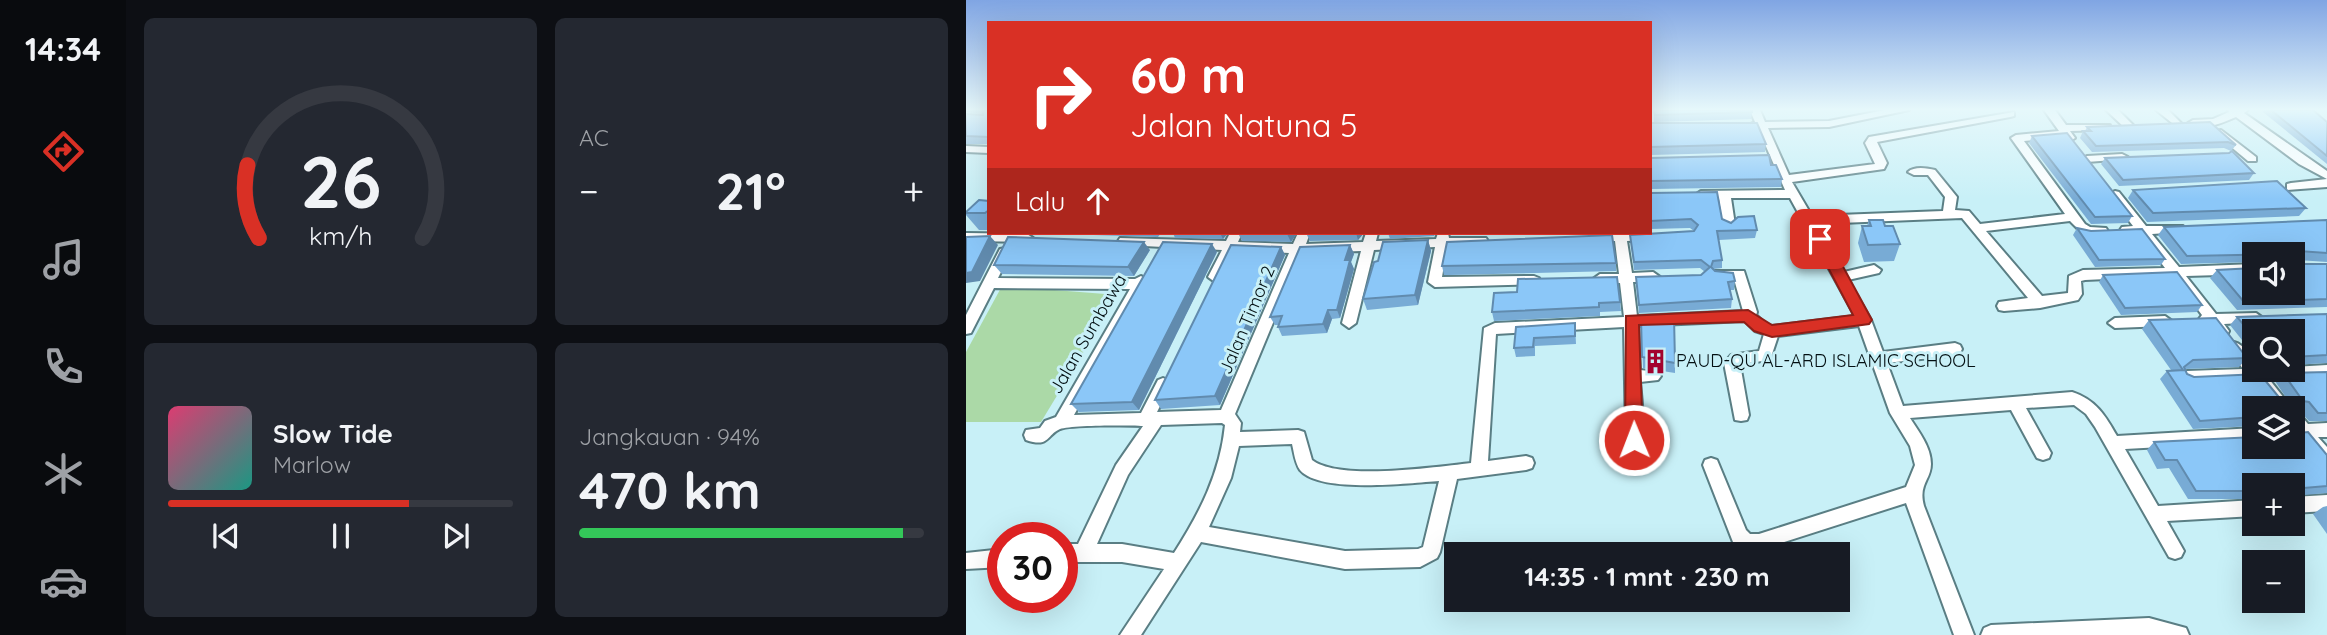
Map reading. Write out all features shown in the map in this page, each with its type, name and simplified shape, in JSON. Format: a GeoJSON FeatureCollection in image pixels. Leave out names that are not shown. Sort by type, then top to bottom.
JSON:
{"type":"FeatureCollection","features":[{"type":"Feature","properties":{"kind":"street"},"geometry":{"type":"LineString","coordinates":[[1762,140],[1769,158],[1794,194],[1864,320],[1898,413],[1922,456],[1923,465],[1912,493],[1964,635]]}},
{"type":"Feature","properties":{"kind":"street"},"geometry":{"type":"LineString","coordinates":[[1785,179],[1880,167],[1881,163],[1870,143],[1873,140]]}},
{"type":"Feature","properties":{"kind":"street"},"geometry":{"type":"LineString","coordinates":[[2017,140],[2087,231],[2193,228]]}},
{"type":"Feature","properties":{"kind":"street"},"geometry":{"type":"LineString","coordinates":[[2072,140],[2242,356]]}},
{"type":"Feature","properties":{"kind":"street"},"geometry":{"type":"LineString","coordinates":[[2229,140],[2252,159]]}},
{"type":"Feature","properties":{"kind":"street"},"geometry":{"type":"LineString","coordinates":[[2277,140],[2311,167],[2327,176]]}},
{"type":"Feature","properties":{"kind":"street"},"geometry":{"type":"LineString","coordinates":[[966,149],[987,150]]}},
{"type":"Feature","properties":{"kind":"street"},"geometry":{"type":"LineString","coordinates":[[2087,159],[2138,157]]}},
{"type":"Feature","properties":{"kind":"street"},"geometry":{"type":"LineString","coordinates":[[1914,172],[1931,172],[1938,179],[1951,197],[1949,213]]}},
{"type":"Feature","properties":{"kind":"street"},"geometry":{"type":"LineString","coordinates":[[2291,187],[2327,183]]}},
{"type":"Feature","properties":{"kind":"street"},"geometry":{"type":"LineString","coordinates":[[2107,184],[2135,192]]}},
{"type":"Feature","properties":{"kind":"street"},"geometry":{"type":"LineString","coordinates":[[1687,195],[1794,194]]}},
{"type":"Feature","properties":{"kind":"street"},"geometry":{"type":"LineString","coordinates":[[1724,195],[1729,225]]}},
{"type":"Feature","properties":{"kind":"street"},"geometry":{"type":"LineString","coordinates":[[1809,220],[1965,214],[1980,228],[2039,303]]}},
{"type":"Feature","properties":{"kind":"street"},"geometry":{"type":"LineString","coordinates":[[1980,228],[2074,217]]}},
{"type":"Feature","properties":{"kind":"street"},"geometry":{"type":"LineString","coordinates":[[966,329],[991,283],[1012,235]]}},
{"type":"Feature","properties":{"kind":"street"},"geometry":{"type":"LineString","coordinates":[[966,237],[1012,235],[1039,238]]}},
{"type":"Feature","properties":{"kind":"street"},"geometry":{"type":"LineString","coordinates":[[1205,297],[1235,235]]}},
{"type":"Feature","properties":{"kind":"street","name":"Jalan Timor 2"},"geometry":{"type":"LineString","coordinates":[[1229,411],[1303,235]]}},
{"type":"Feature","properties":{"kind":"street"},"geometry":{"type":"LineString","coordinates":[[1620,235],[1631,320],[1634,440],[1631,444]]}},
{"type":"Feature","properties":{"kind":"street"},"geometry":{"type":"LineString","coordinates":[[1582,238],[1662,235]]}},
{"type":"Feature","properties":{"kind":"street"},"geometry":{"type":"LineString","coordinates":[[1442,237],[1435,282],[1546,280]]}},
{"type":"Feature","properties":{"kind":"street"},"geometry":{"type":"LineString","coordinates":[[1109,241],[1167,238],[1229,248],[1298,249],[1371,240],[1442,237],[1492,240]]}},
{"type":"Feature","properties":{"kind":"street","name":"Jalan Sumbawa"},"geometry":{"type":"LineString","coordinates":[[1062,422],[1167,238]]}},
{"type":"Feature","properties":{"kind":"street"},"geometry":{"type":"LineString","coordinates":[[1349,323],[1371,240]]}},
{"type":"Feature","properties":{"kind":"street"},"geometry":{"type":"LineString","coordinates":[[2004,306],[2073,297],[2077,276],[2242,269]]}},
{"type":"Feature","properties":{"kind":"street"},"geometry":{"type":"LineString","coordinates":[[1842,277],[1874,270]]}},
{"type":"Feature","properties":{"kind":"street"},"geometry":{"type":"LineString","coordinates":[[1719,274],[1737,273],[1750,312],[1748,316]]}},
{"type":"Feature","properties":{"kind":"street"},"geometry":{"type":"LineString","coordinates":[[1586,279],[1663,277]]}},
{"type":"Feature","properties":{"kind":"street"},"geometry":{"type":"LineString","coordinates":[[991,283],[1139,284]]}},
{"type":"Feature","properties":{"kind":"street"},"geometry":{"type":"LineString","coordinates":[[1479,468],[1489,332],[1503,325],[1748,316],[1760,327],[1772,331],[1864,320]]}},
{"type":"Feature","properties":{"kind":"street"},"geometry":{"type":"LineString","coordinates":[[2115,323],[2276,317]]}},
{"type":"Feature","properties":{"kind":"street"},"geometry":{"type":"LineString","coordinates":[[1741,415],[1731,363],[1736,359],[1765,356],[1772,331]]}},
{"type":"Feature","properties":{"kind":"street"},"geometry":{"type":"LineString","coordinates":[[1878,358],[1955,349]]}},
{"type":"Feature","properties":{"kind":"street"},"geometry":{"type":"LineString","coordinates":[[1084,552],[1122,470],[1151,420],[1169,371]]}},
{"type":"Feature","properties":{"kind":"street"},"geometry":{"type":"LineString","coordinates":[[2305,372],[2327,371]]}},
{"type":"Feature","properties":{"kind":"street"},"geometry":{"type":"LineString","coordinates":[[2187,377],[2242,375]]}},
{"type":"Feature","properties":{"kind":"street"},"geometry":{"type":"LineString","coordinates":[[1632,376],[1653,376]]}},
{"type":"Feature","properties":{"kind":"street"},"geometry":{"type":"LineString","coordinates":[[2263,382],[2274,396]]}},
{"type":"Feature","properties":{"kind":"street"},"geometry":{"type":"LineString","coordinates":[[1898,413],[2082,400],[2091,408],[2113,443],[2175,551]]}},
{"type":"Feature","properties":{"kind":"street"},"geometry":{"type":"LineString","coordinates":[[2015,403],[2043,453]]}},
{"type":"Feature","properties":{"kind":"street"},"geometry":{"type":"LineString","coordinates":[[1130,635],[1194,533],[1224,474],[1233,439],[1233,423],[1229,411]]}},
{"type":"Feature","properties":{"kind":"street","name":"Jalan Sumbawa"},"geometry":{"type":"LineString","coordinates":[[1062,422],[1151,420],[1229,411]]}},
{"type":"Feature","properties":{"kind":"street"},"geometry":{"type":"LineString","coordinates":[[1032,435],[1044,435],[1051,426],[1062,422]]}},
{"type":"Feature","properties":{"kind":"street"},"geometry":{"type":"LineString","coordinates":[[2305,432],[2327,430]]}},
{"type":"Feature","properties":{"kind":"street"},"geometry":{"type":"LineString","coordinates":[[2113,443],[2242,436]]}},
{"type":"Feature","properties":{"kind":"street"},"geometry":{"type":"LineString","coordinates":[[1233,439],[1298,437],[1306,466],[1318,475],[1407,478],[1449,475],[1479,468],[1526,463]]}},
{"type":"Feature","properties":{"kind":"street"},"geometry":{"type":"LineString","coordinates":[[2305,438],[2327,459]]}},
{"type":"Feature","properties":{"kind":"street"},"geometry":{"type":"LineString","coordinates":[[1711,465],[1740,536],[1747,542],[1759,542],[1912,493]]}},
{"type":"Feature","properties":{"kind":"street"},"geometry":{"type":"LineString","coordinates":[[1194,533],[1345,560],[1420,558],[1431,552],[1449,475]]}},
{"type":"Feature","properties":{"kind":"street"},"geometry":{"type":"LineString","coordinates":[[2305,504],[2327,503]]}},
{"type":"Feature","properties":{"kind":"street"},"geometry":{"type":"LineString","coordinates":[[2154,514],[2242,509]]}},
{"type":"Feature","properties":{"kind":"street"},"geometry":{"type":"LineString","coordinates":[[1078,552],[1122,553],[1176,562]]}},
{"type":"Feature","properties":{"kind":"street"},"geometry":{"type":"LineString","coordinates":[[967,561],[987,559]]}},
{"type":"Feature","properties":{"kind":"street"},"geometry":{"type":"LineString","coordinates":[[1991,635],[2149,628],[2179,635]]}},
{"type":"Feature","properties":{"kind":"green space"},"geometry":{"type":"Polygon","coordinates":[[[1002,286],[1118,295],[1041,422],[966,422],[966,352],[1002,286]]]}},
{"type":"Feature","properties":{"kind":"building"},"geometry":{"type":"Polygon","coordinates":[[[1652,140],[1764,140],[1766,144],[1652,147],[1652,140]]]}},
{"type":"Feature","properties":{"kind":"building"},"geometry":{"type":"Polygon","coordinates":[[[2035,140],[2072,140],[2132,216],[2095,217],[2035,140]]]}},
{"type":"Feature","properties":{"kind":"building"},"geometry":{"type":"Polygon","coordinates":[[[2090,140],[2230,140],[2236,145],[2228,142],[2096,146],[2090,140]]]}},
{"type":"Feature","properties":{"kind":"building"},"geometry":{"type":"Polygon","coordinates":[[[2307,140],[2327,140],[2327,156],[2307,140]]]}},
{"type":"Feature","properties":{"kind":"building"},"geometry":{"type":"Polygon","coordinates":[[[2232,151],[2254,173],[2123,180],[2105,158],[2229,153],[2232,151]]]}},
{"type":"Feature","properties":{"kind":"building"},"geometry":{"type":"Polygon","coordinates":[[[1769,155],[1771,165],[1776,165],[1782,179],[1652,181],[1652,158],[1769,155]]]}},
{"type":"Feature","properties":{"kind":"building"},"geometry":{"type":"Polygon","coordinates":[[[2277,181],[2306,208],[2153,213],[2133,190],[2277,181]]]}},
{"type":"Feature","properties":{"kind":"building"},"geometry":{"type":"Polygon","coordinates":[[[1717,192],[1722,219],[1731,223],[1738,217],[1754,216],[1757,230],[1717,231],[1722,260],[1713,261],[1711,267],[1715,271],[1733,273],[1735,281],[1728,282],[1732,299],[1639,305],[1636,277],[1701,275],[1710,267],[1701,260],[1634,262],[1630,235],[1694,231],[1698,225],[1691,219],[1652,221],[1652,193],[1717,192]]]}},
{"type":"Feature","properties":{"kind":"building"},"geometry":{"type":"Polygon","coordinates":[[[979,200],[987,201],[985,213],[966,212],[979,200]]]}},
{"type":"Feature","properties":{"kind":"building"},"geometry":{"type":"Polygon","coordinates":[[[1869,220],[1883,220],[1885,226],[1893,226],[1900,244],[1868,245],[1862,226],[1871,226],[1869,220]]]}},
{"type":"Feature","properties":{"kind":"building"},"geometry":{"type":"Polygon","coordinates":[[[2327,220],[2327,253],[2305,251],[2305,242],[2242,242],[2242,255],[2187,256],[2164,227],[2327,220]]]}},
{"type":"Feature","properties":{"kind":"building"},"geometry":{"type":"Polygon","coordinates":[[[2077,228],[2091,231],[2142,229],[2165,259],[2099,260],[2077,228]]]}},
{"type":"Feature","properties":{"kind":"building"},"geometry":{"type":"Polygon","coordinates":[[[1612,235],[1616,263],[1442,266],[1447,242],[1612,235]]]}},
{"type":"Feature","properties":{"kind":"building"},"geometry":{"type":"Polygon","coordinates":[[[990,236],[972,272],[966,273],[966,237],[990,236]]]}},
{"type":"Feature","properties":{"kind":"building"},"geometry":{"type":"Polygon","coordinates":[[[1008,237],[1144,242],[1128,267],[994,265],[1008,237]]]}},
{"type":"Feature","properties":{"kind":"building"},"geometry":{"type":"Polygon","coordinates":[[[1428,240],[1415,295],[1363,299],[1383,242],[1428,240]]]}},
{"type":"Feature","properties":{"kind":"building"},"geometry":{"type":"Polygon","coordinates":[[[1163,242],[1212,244],[1132,402],[1071,404],[1163,242]]]}},
{"type":"Feature","properties":{"kind":"building"},"geometry":{"type":"Polygon","coordinates":[[[1231,245],[1281,247],[1215,396],[1155,400],[1231,245]]]}},
{"type":"Feature","properties":{"kind":"building"},"geometry":{"type":"Polygon","coordinates":[[[1350,245],[1345,260],[1350,260],[1337,310],[1328,310],[1323,324],[1278,327],[1282,316],[1270,317],[1300,247],[1350,245]]]}},
{"type":"Feature","properties":{"kind":"building"},"geometry":{"type":"Polygon","coordinates":[[[2305,264],[2327,264],[2327,299],[2305,300],[2305,264]]]}},
{"type":"Feature","properties":{"kind":"building"},"geometry":{"type":"Polygon","coordinates":[[[2242,269],[2242,300],[2217,270],[2242,269]]]}},
{"type":"Feature","properties":{"kind":"building"},"geometry":{"type":"Polygon","coordinates":[[[2177,272],[2202,305],[2125,308],[2103,275],[2177,272]]]}},
{"type":"Feature","properties":{"kind":"building"},"geometry":{"type":"Polygon","coordinates":[[[1617,277],[1620,302],[1599,303],[1599,307],[1492,312],[1494,293],[1517,292],[1518,279],[1617,277]]]}},
{"type":"Feature","properties":{"kind":"building"},"geometry":{"type":"Polygon","coordinates":[[[2327,314],[2327,355],[2305,356],[2305,319],[2242,319],[2242,323],[2237,317],[2327,314]]]}},
{"type":"Feature","properties":{"kind":"building"},"geometry":{"type":"Polygon","coordinates":[[[1674,316],[1675,363],[1642,357],[1641,318],[1674,316]]]}},
{"type":"Feature","properties":{"kind":"building"},"geometry":{"type":"Polygon","coordinates":[[[2216,318],[2242,352],[2242,358],[2193,360],[2184,367],[2187,374],[2194,377],[2242,375],[2242,382],[2267,382],[2278,396],[2242,396],[2242,418],[2200,421],[2167,371],[2183,370],[2149,320],[2216,318]]]}},
{"type":"Feature","properties":{"kind":"building"},"geometry":{"type":"Polygon","coordinates":[[[1575,323],[1575,336],[1534,338],[1533,347],[1514,348],[1516,327],[1575,323]]]}},
{"type":"Feature","properties":{"kind":"building"},"geometry":{"type":"Polygon","coordinates":[[[2305,372],[2327,372],[2327,413],[2318,413],[2309,402],[2305,401],[2305,396],[2299,396],[2289,382],[2305,382],[2305,372]]]}},
{"type":"Feature","properties":{"kind":"building"},"geometry":{"type":"Polygon","coordinates":[[[2305,432],[2308,432],[2327,455],[2327,486],[2305,488],[2305,473],[2242,473],[2242,491],[2196,491],[2177,460],[2165,460],[2154,442],[2242,438],[2242,459],[2305,459],[2305,432]]]}},
{"type":"Feature","properties":{"kind":"place","name":"PAUD-QU AL-ARD ISLAMIC SCHOOL"},"geometry":{"type":"Point","coordinates":[1656,361]}},
{"type":"Feature","properties":{"kind":"route"},"geometry":{"type":"LineString","coordinates":[[1634,440],[1631,320],[1748,316],[1760,327],[1772,331],[1864,320],[1820,239]]}}]}
